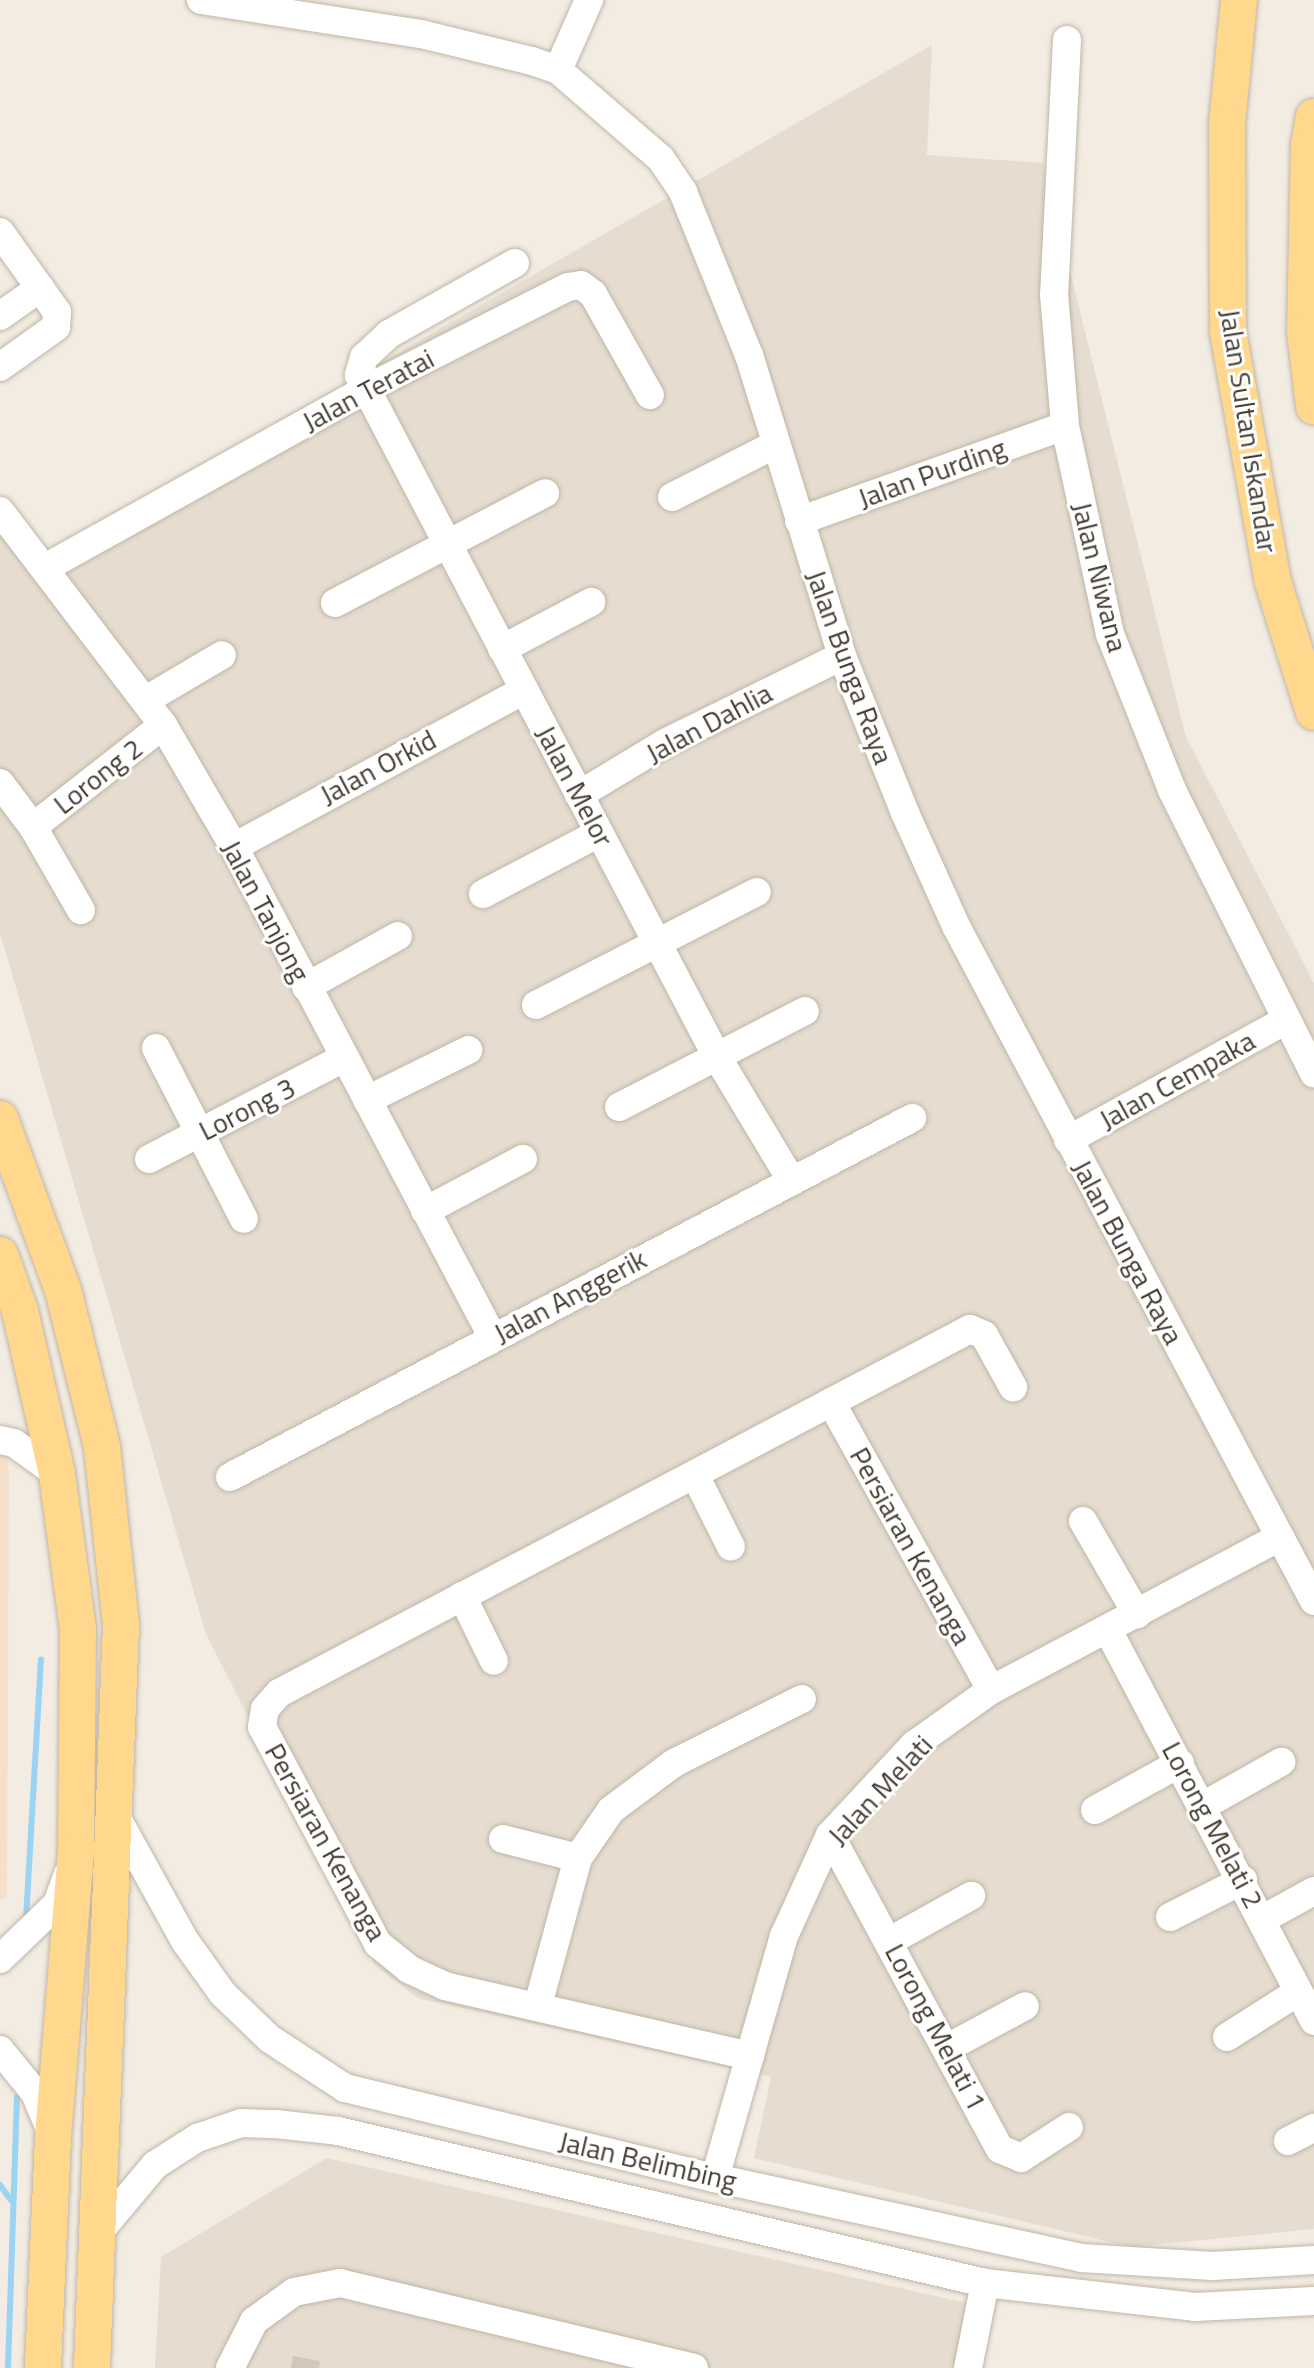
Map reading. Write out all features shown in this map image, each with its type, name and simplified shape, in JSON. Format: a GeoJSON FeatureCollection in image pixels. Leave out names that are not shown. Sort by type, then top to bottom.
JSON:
{"type":"FeatureCollection","features":[{"type":"Feature","properties":{"kind":"main road","name":"Jalan Sultan Iskandar"},"geometry":{"type":"LineString","coordinates":[[1239,0],[1227,125],[1228,332],[1273,582],[1314,712]]}},
{"type":"Feature","properties":{"kind":"main road"},"geometry":{"type":"LineString","coordinates":[[1314,117],[1309,144],[1305,331],[1314,406]]}},
{"type":"Feature","properties":{"kind":"main road"},"geometry":{"type":"LineString","coordinates":[[0,1119],[63,1290],[102,1447],[121,1625],[92,2368]]}},
{"type":"Feature","properties":{"kind":"main road"},"geometry":{"type":"LineString","coordinates":[[0,1255],[20,1311],[57,1474],[78,1630],[76,1851],[53,2137],[43,2368]]}},
{"type":"Feature","properties":{"kind":"street","name":"Jalan Bunga Raya"},"geometry":{"type":"LineString","coordinates":[[201,0],[421,34],[558,70],[661,159],[683,192],[749,355],[842,656],[956,926],[1314,1601]]}},
{"type":"Feature","properties":{"kind":"street"},"geometry":{"type":"LineString","coordinates":[[558,70],[589,0]]}},
{"type":"Feature","properties":{"kind":"street","name":"Jalan Niwana"},"geometry":{"type":"LineString","coordinates":[[1067,40],[1054,294],[1065,426],[1110,634],[1172,790],[1314,1073]]}},
{"type":"Feature","properties":{"kind":"street"},"geometry":{"type":"LineString","coordinates":[[0,367],[56,327],[57,312],[4,248]]}},
{"type":"Feature","properties":{"kind":"street"},"geometry":{"type":"LineString","coordinates":[[366,389],[359,375],[371,347],[515,263]]}},
{"type":"Feature","properties":{"kind":"street","name":"Jalan Teratai"},"geometry":{"type":"LineString","coordinates":[[45,568],[366,389],[568,287],[581,285],[593,294],[650,395]]}},
{"type":"Feature","properties":{"kind":"street"},"geometry":{"type":"LineString","coordinates":[[0,316],[40,288]]}},
{"type":"Feature","properties":{"kind":"street","name":"Jalan Melor"},"geometry":{"type":"LineString","coordinates":[[366,389],[716,1055],[791,1180]]}},
{"type":"Feature","properties":{"kind":"street","name":"Jalan Purding"},"geometry":{"type":"LineString","coordinates":[[799,521],[1065,426]]}},
{"type":"Feature","properties":{"kind":"street"},"geometry":{"type":"LineString","coordinates":[[672,497],[776,444]]}},
{"type":"Feature","properties":{"kind":"street"},"geometry":{"type":"LineString","coordinates":[[335,603],[545,493]]}},
{"type":"Feature","properties":{"kind":"street","name":"Jalan Tanjong"},"geometry":{"type":"LineString","coordinates":[[0,511],[163,725],[234,847],[492,1336]]}},
{"type":"Feature","properties":{"kind":"street"},"geometry":{"type":"LineString","coordinates":[[502,649],[591,602]]}},
{"type":"Feature","properties":{"kind":"street"},"geometry":{"type":"LineString","coordinates":[[146,700],[222,655]]}},
{"type":"Feature","properties":{"kind":"street","name":"Jalan Dahlia"},"geometry":{"type":"LineString","coordinates":[[579,795],[665,743],[842,656]]}},
{"type":"Feature","properties":{"kind":"street","name":"Jalan Orkid"},"geometry":{"type":"LineString","coordinates":[[234,847],[524,690]]}},
{"type":"Feature","properties":{"kind":"street","name":"Lorong 2"},"geometry":{"type":"LineString","coordinates":[[33,827],[163,725]]}},
{"type":"Feature","properties":{"kind":"street"},"geometry":{"type":"LineString","coordinates":[[0,783],[33,827],[81,910]]}},
{"type":"Feature","properties":{"kind":"street"},"geometry":{"type":"LineString","coordinates":[[483,894],[599,833]]}},
{"type":"Feature","properties":{"kind":"street"},"geometry":{"type":"LineString","coordinates":[[536,1005],[757,892]]}},
{"type":"Feature","properties":{"kind":"street"},"geometry":{"type":"LineString","coordinates":[[306,987],[398,936]]}},
{"type":"Feature","properties":{"kind":"street"},"geometry":{"type":"LineString","coordinates":[[619,1107],[805,1011]]}},
{"type":"Feature","properties":{"kind":"street","name":"Jalan Cempaka"},"geometry":{"type":"LineString","coordinates":[[1068,1140],[1286,1020]]}},
{"type":"Feature","properties":{"kind":"street"},"geometry":{"type":"LineString","coordinates":[[156,1048],[244,1219]]}},
{"type":"Feature","properties":{"kind":"street"},"geometry":{"type":"LineString","coordinates":[[367,1100],[468,1050]]}},
{"type":"Feature","properties":{"kind":"street","name":"Lorong 3"},"geometry":{"type":"LineString","coordinates":[[149,1159],[344,1058]]}},
{"type":"Feature","properties":{"kind":"street","name":"Jalan Anggerik"},"geometry":{"type":"LineString","coordinates":[[230,1477],[492,1336],[912,1118]]}},
{"type":"Feature","properties":{"kind":"street"},"geometry":{"type":"LineString","coordinates":[[425,1211],[523,1159]]}},
{"type":"Feature","properties":{"kind":"street","name":"Persiaran Kenanga"},"geometry":{"type":"LineString","coordinates":[[750,2056],[445,1986],[409,1969],[378,1944],[262,1727],[265,1709],[279,1693],[970,1329],[984,1335],[1013,1387]]}},
{"type":"Feature","properties":{"kind":"street","name":"Persiaran Kenanga"},"geometry":{"type":"LineString","coordinates":[[831,1402],[991,1690]]}},
{"type":"Feature","properties":{"kind":"street"},"geometry":{"type":"LineString","coordinates":[[0,1440],[14,1443],[57,1474]]}},
{"type":"Feature","properties":{"kind":"street"},"geometry":{"type":"LineString","coordinates":[[695,1475],[731,1547]]}},
{"type":"Feature","properties":{"kind":"street"},"geometry":{"type":"LineString","coordinates":[[1083,1521],[1137,1614]]}},
{"type":"Feature","properties":{"kind":"street","name":"Jalan Melati"},"geometry":{"type":"LineString","coordinates":[[715,2178],[784,1936],[830,1835],[914,1745],[991,1690],[1280,1537]]}},
{"type":"Feature","properties":{"kind":"street"},"geometry":{"type":"LineString","coordinates":[[462,1596],[494,1661]]}},
{"type":"Feature","properties":{"kind":"street","name":"Lorong Melati 2"},"geometry":{"type":"LineString","coordinates":[[1108,1630],[1243,1880],[1314,2021]]}},
{"type":"Feature","properties":{"kind":"street"},"geometry":{"type":"LineString","coordinates":[[538,2005],[578,1858],[602,1822],[640,1785],[802,1699]]}},
{"type":"Feature","properties":{"kind":"street"},"geometry":{"type":"LineString","coordinates":[[1203,1806],[1281,1762]]}},
{"type":"Feature","properties":{"kind":"street"},"geometry":{"type":"LineString","coordinates":[[1095,1810],[1180,1763]]}},
{"type":"Feature","properties":{"kind":"street","name":"Jalan Belimbing"},"geometry":{"type":"LineString","coordinates":[[114,1813],[185,1941],[223,1994],[270,2039],[345,2088],[715,2178],[1081,2258],[1213,2266],[1314,2260]]}},
{"type":"Feature","properties":{"kind":"street","name":"Lorong Melati 1"},"geometry":{"type":"LineString","coordinates":[[830,1835],[949,2047],[1000,2149],[1011,2158],[1021,2158],[1069,2127]]}},
{"type":"Feature","properties":{"kind":"street"},"geometry":{"type":"LineString","coordinates":[[503,1839],[578,1858]]}},
{"type":"Feature","properties":{"kind":"street"},"geometry":{"type":"LineString","coordinates":[[0,1959],[57,1904],[76,1851]]}},
{"type":"Feature","properties":{"kind":"street"},"geometry":{"type":"LineString","coordinates":[[1170,1917],[1243,1880]]}},
{"type":"Feature","properties":{"kind":"street"},"geometry":{"type":"LineString","coordinates":[[1263,1919],[1314,1891]]}},
{"type":"Feature","properties":{"kind":"street"},"geometry":{"type":"LineString","coordinates":[[890,1941],[971,1896]]}},
{"type":"Feature","properties":{"kind":"street"},"geometry":{"type":"LineString","coordinates":[[1227,2037],[1298,1992]]}},
{"type":"Feature","properties":{"kind":"street"},"geometry":{"type":"LineString","coordinates":[[949,2047],[1025,2006]]}},
{"type":"Feature","properties":{"kind":"street"},"geometry":{"type":"LineString","coordinates":[[0,2050],[35,2093],[53,2137]]}},
{"type":"Feature","properties":{"kind":"street","name":"Jalan Belimbing"},"geometry":{"type":"LineString","coordinates":[[98,2233],[155,2165],[197,2138],[241,2123],[276,2124],[338,2131],[985,2283],[1195,2307],[1314,2301]]}},
{"type":"Feature","properties":{"kind":"street"},"geometry":{"type":"LineString","coordinates":[[1288,2141],[1314,2128]]}},
{"type":"Feature","properties":{"kind":"street"},"geometry":{"type":"LineString","coordinates":[[230,2368],[254,2321],[294,2292],[340,2283],[694,2368]]}},
{"type":"Feature","properties":{"kind":"street"},"geometry":{"type":"LineString","coordinates":[[968,2368],[985,2283]]}},
{"type":"Feature","properties":{"kind":"shaded area"},"geometry":{"type":"Polygon","coordinates":[[[932,45],[927,155],[1043,163],[1186,737],[1314,983],[1314,2229],[1132,2247],[754,2158],[771,2077],[418,1998],[375,1965],[206,1634],[0,933],[0,524],[32,564],[932,45]]]}},
{"type":"Feature","properties":{"kind":"shaded area"},"geometry":{"type":"Polygon","coordinates":[[[0,1434],[9,1470],[7,1898],[0,1900],[0,1434]]]}},
{"type":"Feature","properties":{"kind":"shaded area"},"geometry":{"type":"Polygon","coordinates":[[[327,2158],[975,2305],[962,2368],[155,2368],[161,2257],[327,2158]]]}},
{"type":"Feature","properties":{"kind":"building"},"geometry":{"type":"Polygon","coordinates":[[[293,2356],[320,2361],[319,2368],[291,2368],[293,2356]]]}},
{"type":"Feature","properties":{"kind":"waterway"},"geometry":{"type":"LineString","coordinates":[[26,1919],[41,1659]]}},
{"type":"Feature","properties":{"kind":"waterway"},"geometry":{"type":"LineString","coordinates":[[8,2368],[17,2097]]}},
{"type":"Feature","properties":{"kind":"waterway"},"geometry":{"type":"LineString","coordinates":[[0,2185],[11,2200]]}}]}
